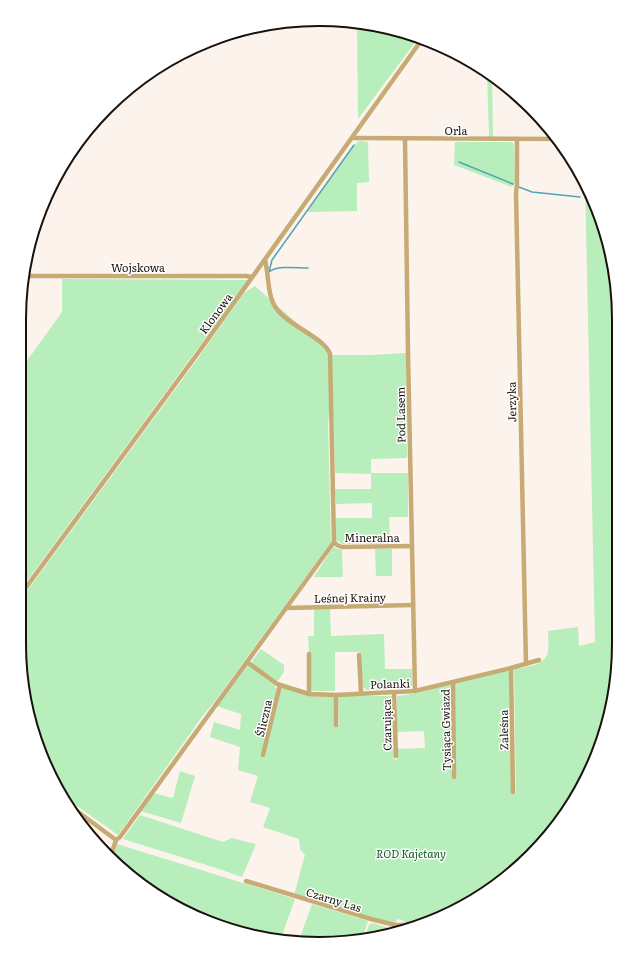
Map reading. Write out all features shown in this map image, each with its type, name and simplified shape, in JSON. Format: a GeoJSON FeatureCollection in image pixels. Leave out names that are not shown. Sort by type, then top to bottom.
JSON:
{"type":"FeatureCollection","features":[{"type":"Feature","properties":{"kind":"street","name":"Klonowa"},"geometry":{"type":"LineString","coordinates":[[26,587],[265,260],[419,44]]}},
{"type":"Feature","properties":{"kind":"street","name":"Orla"},"geometry":{"type":"LineString","coordinates":[[353,138],[550,139]]}},
{"type":"Feature","properties":{"kind":"street","name":"Pod Lasem"},"geometry":{"type":"LineString","coordinates":[[405,139],[415,691]]}},
{"type":"Feature","properties":{"kind":"street","name":"Jerzyka"},"geometry":{"type":"LineString","coordinates":[[517,140],[516,194],[526,664]]}},
{"type":"Feature","properties":{"kind":"street"},"geometry":{"type":"LineString","coordinates":[[112,851],[116,840],[120,837],[334,542],[330,354],[322,344],[285,318],[275,307],[270,290],[265,260]]}},
{"type":"Feature","properties":{"kind":"street","name":"Wojskowa"},"geometry":{"type":"LineString","coordinates":[[30,276],[252,277]]}},
{"type":"Feature","properties":{"kind":"street","name":"Mineralna"},"geometry":{"type":"LineString","coordinates":[[334,542],[342,547],[412,546]]}},
{"type":"Feature","properties":{"kind":"street","name":"Leśnej Krainy"},"geometry":{"type":"LineString","coordinates":[[286,608],[414,605]]}},
{"type":"Feature","properties":{"kind":"street"},"geometry":{"type":"LineString","coordinates":[[309,654],[309,694]]}},
{"type":"Feature","properties":{"kind":"street"},"geometry":{"type":"LineString","coordinates":[[359,655],[361,693]]}},
{"type":"Feature","properties":{"kind":"street","name":"Polanki"},"geometry":{"type":"LineString","coordinates":[[247,662],[280,685],[309,694],[336,695],[415,691],[453,683],[539,660]]}},
{"type":"Feature","properties":{"kind":"street","name":"Zaleśna"},"geometry":{"type":"LineString","coordinates":[[511,668],[514,792]]}},
{"type":"Feature","properties":{"kind":"street","name":"Tysiąca Gwiazd"},"geometry":{"type":"LineString","coordinates":[[453,683],[454,777]]}},
{"type":"Feature","properties":{"kind":"street","name":"Śliczna"},"geometry":{"type":"LineString","coordinates":[[263,755],[280,685]]}},
{"type":"Feature","properties":{"kind":"street","name":"Czarująca"},"geometry":{"type":"LineString","coordinates":[[394,693],[396,756]]}},
{"type":"Feature","properties":{"kind":"street"},"geometry":{"type":"LineString","coordinates":[[336,695],[336,725]]}},
{"type":"Feature","properties":{"kind":"street"},"geometry":{"type":"LineString","coordinates":[[80,814],[116,840]]}},
{"type":"Feature","properties":{"kind":"street","name":"Czarny Las"},"geometry":{"type":"LineString","coordinates":[[246,881],[394,925],[401,925]]}},
{"type":"Feature","properties":{"kind":"green space"},"geometry":{"type":"Polygon","coordinates":[[[357,29],[395,36],[415,43],[358,119],[357,29]]]}},
{"type":"Feature","properties":{"kind":"green space"},"geometry":{"type":"Polygon","coordinates":[[[487,79],[492,83],[493,137],[489,137],[487,79]]]}},
{"type":"Feature","properties":{"kind":"green space"},"geometry":{"type":"Polygon","coordinates":[[[357,142],[368,142],[369,182],[357,183],[357,211],[307,212],[357,142]]]}},
{"type":"Feature","properties":{"kind":"green space"},"geometry":{"type":"Polygon","coordinates":[[[455,142],[511,142],[514,144],[515,183],[512,187],[454,165],[455,142]]]}},
{"type":"Feature","properties":{"kind":"green space","name":"ROD Kajetany"},"geometry":{"type":"Polygon","coordinates":[[[585,197],[602,243],[611,300],[612,644],[609,682],[602,720],[590,756],[582,774],[563,807],[526,851],[482,888],[449,907],[431,915],[407,923],[397,919],[395,924],[294,895],[305,855],[300,849],[299,839],[263,827],[270,808],[250,802],[258,776],[238,770],[240,747],[210,737],[214,722],[240,730],[241,714],[216,706],[247,664],[274,685],[277,690],[261,755],[265,757],[281,687],[334,696],[334,726],[339,725],[338,696],[392,696],[394,759],[397,760],[397,749],[425,748],[424,731],[397,732],[397,696],[418,693],[449,685],[451,687],[452,778],[456,779],[454,683],[509,670],[512,792],[516,793],[514,669],[534,665],[543,660],[548,651],[548,631],[578,627],[579,646],[595,642],[585,197]]]}},
{"type":"Feature","properties":{"kind":"green space"},"geometry":{"type":"Polygon","coordinates":[[[62,279],[248,280],[26,582],[26,362],[62,312],[62,279]]]}},
{"type":"Feature","properties":{"kind":"green space"},"geometry":{"type":"Polygon","coordinates":[[[255,286],[333,355],[406,353],[407,458],[371,459],[371,473],[408,473],[408,517],[389,517],[390,544],[342,544],[336,540],[336,518],[372,518],[372,503],[336,504],[335,489],[371,489],[371,474],[335,473],[331,382],[328,426],[331,542],[216,700],[204,714],[118,835],[72,803],[56,774],[48,756],[36,720],[29,682],[26,644],[26,592],[196,361],[244,293],[255,286]]]}},
{"type":"Feature","properties":{"kind":"green space"},"geometry":{"type":"Polygon","coordinates":[[[333,547],[342,550],[343,577],[314,577],[333,547]]]}},
{"type":"Feature","properties":{"kind":"green space"},"geometry":{"type":"Polygon","coordinates":[[[375,549],[392,549],[392,576],[376,576],[375,549]]]}},
{"type":"Feature","properties":{"kind":"green space"},"geometry":{"type":"Polygon","coordinates":[[[330,608],[331,636],[384,634],[385,669],[412,669],[412,686],[409,689],[366,690],[363,687],[360,652],[335,652],[335,691],[311,691],[308,636],[314,636],[314,609],[330,608]]]}},
{"type":"Feature","properties":{"kind":"green space"},"geometry":{"type":"Polygon","coordinates":[[[261,649],[284,665],[284,672],[277,682],[253,665],[252,661],[261,649]]]}},
{"type":"Feature","properties":{"kind":"green space"},"geometry":{"type":"Polygon","coordinates":[[[180,771],[195,776],[181,823],[140,811],[153,793],[173,798],[180,771]]]}},
{"type":"Feature","properties":{"kind":"green space"},"geometry":{"type":"Polygon","coordinates":[[[140,815],[223,842],[232,838],[256,844],[242,877],[123,839],[140,815]]]}},
{"type":"Feature","properties":{"kind":"green space"},"geometry":{"type":"Polygon","coordinates":[[[117,844],[295,899],[282,934],[247,928],[207,915],[189,907],[156,888],[114,853],[117,844]]]}},
{"type":"Feature","properties":{"kind":"green space"},"geometry":{"type":"Polygon","coordinates":[[[312,904],[368,921],[364,933],[319,937],[301,936],[312,904]]]}},
{"type":"Feature","properties":{"kind":"green space"},"geometry":{"type":"Polygon","coordinates":[[[373,923],[389,928],[366,933],[369,925],[373,923]]]}},
{"type":"Feature","properties":{"kind":"waterway"},"geometry":{"type":"LineString","coordinates":[[308,268],[277,268],[269,272],[272,260],[354,145]]}},
{"type":"Feature","properties":{"kind":"waterway"},"geometry":{"type":"LineString","coordinates":[[459,162],[513,184]]}},
{"type":"Feature","properties":{"kind":"waterway"},"geometry":{"type":"LineString","coordinates":[[519,187],[532,192],[580,197]]}}]}
